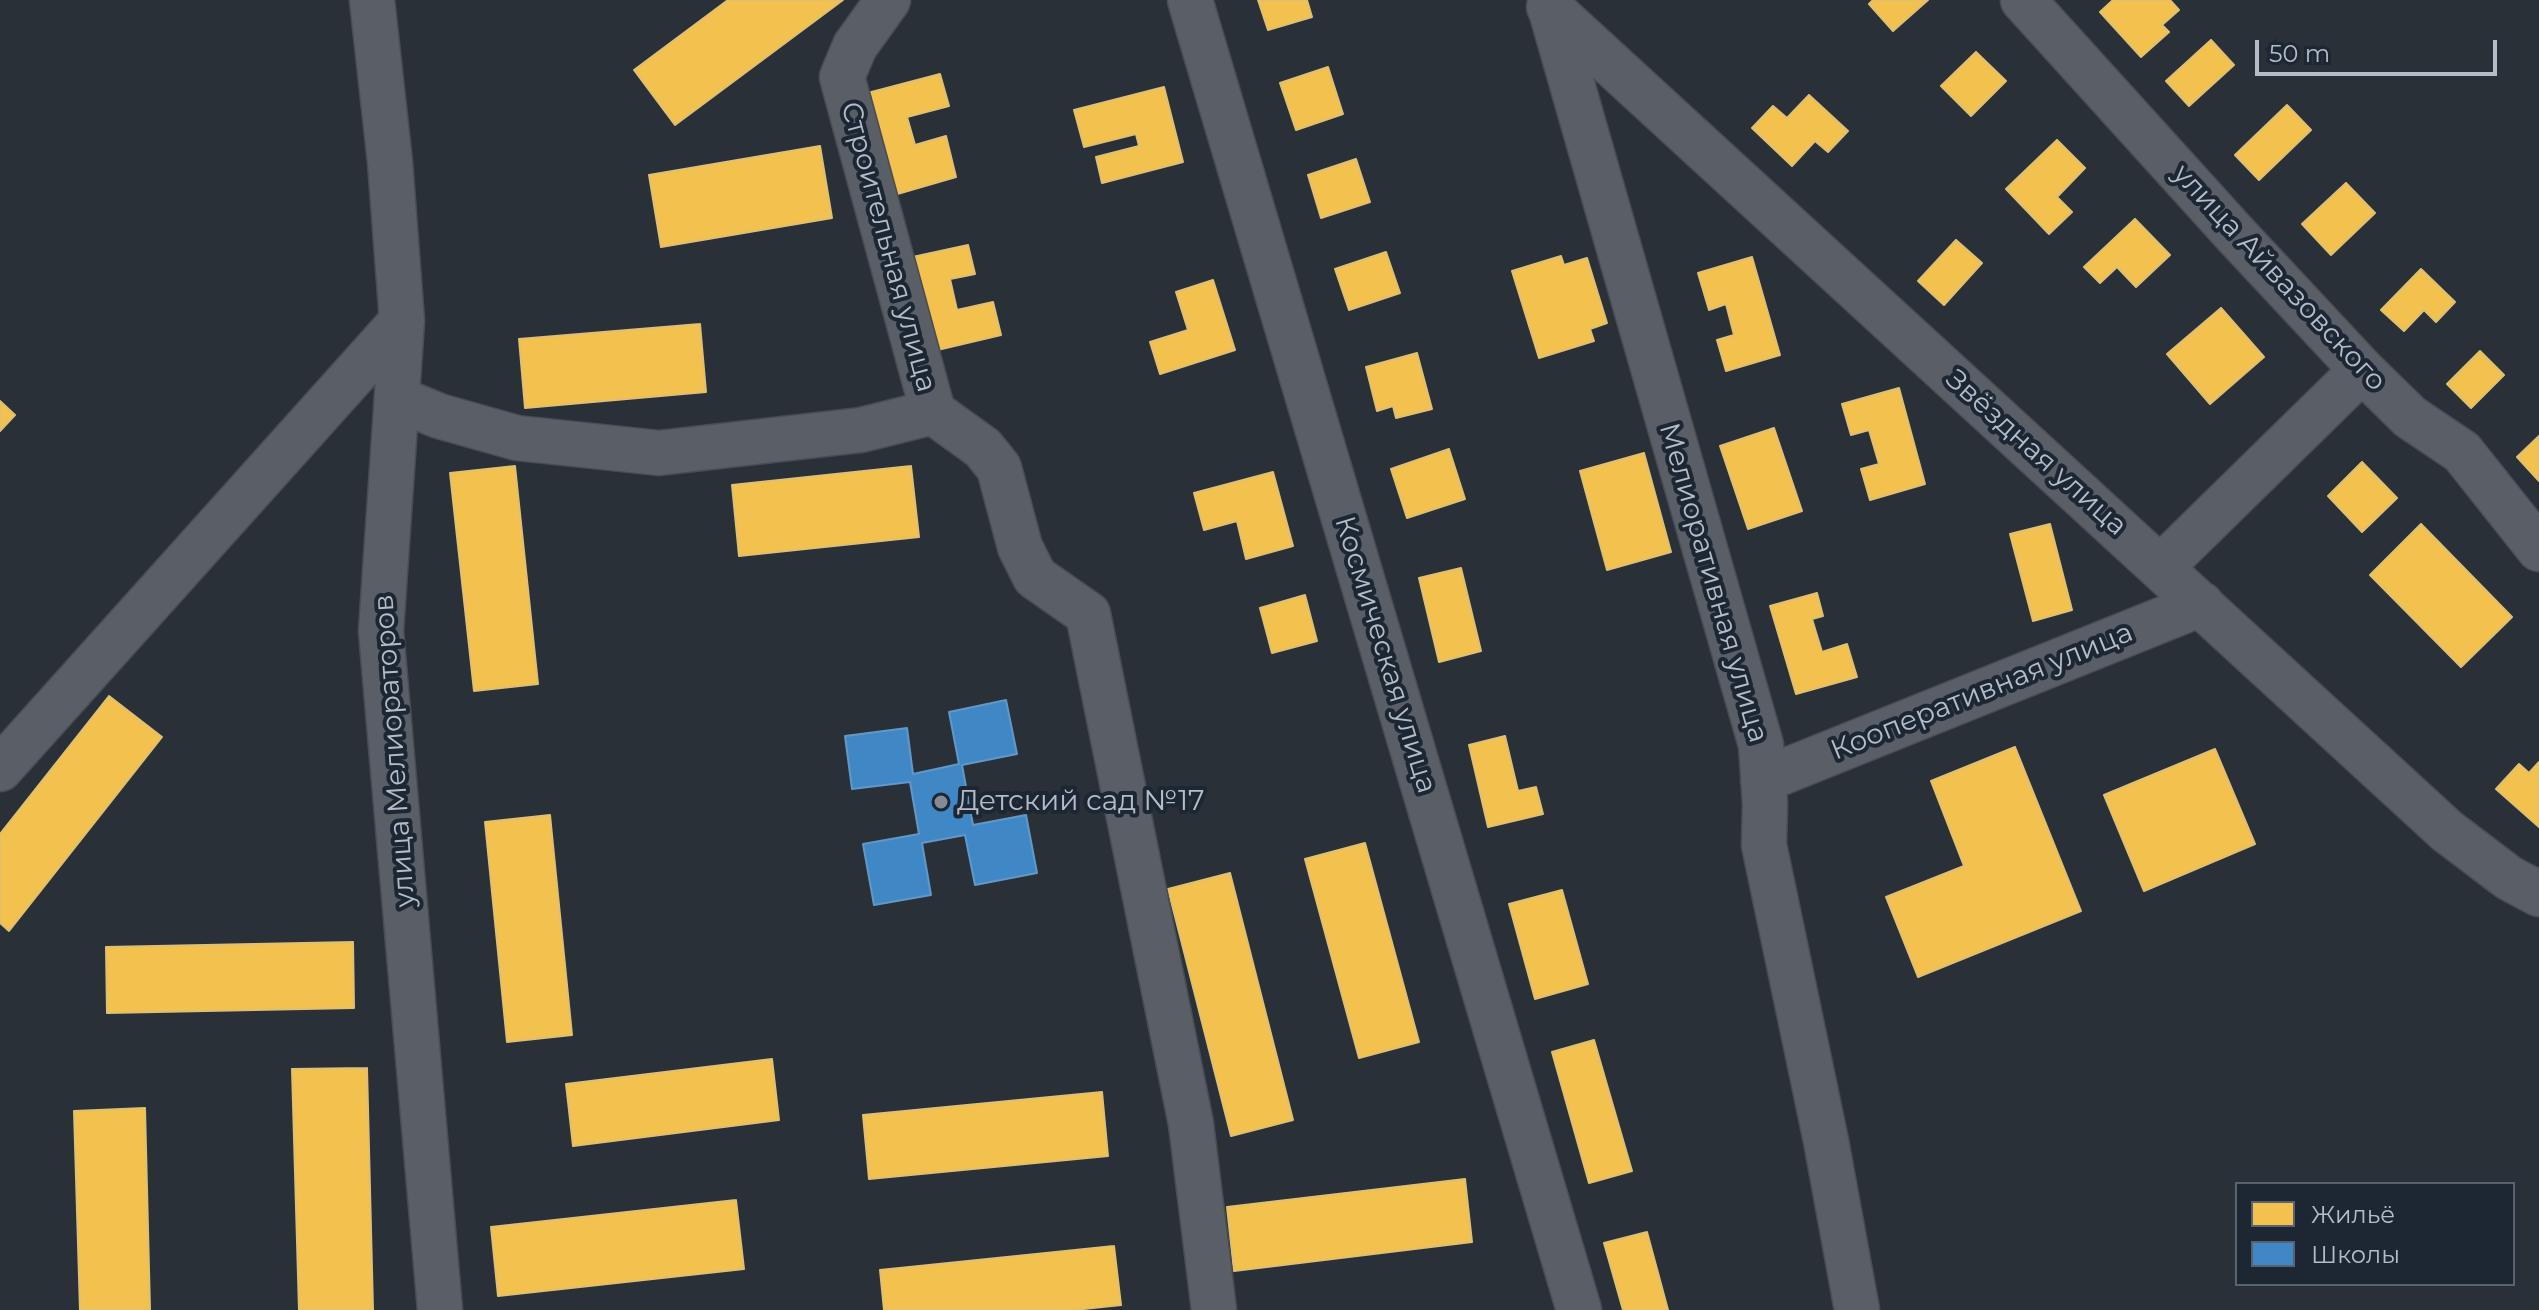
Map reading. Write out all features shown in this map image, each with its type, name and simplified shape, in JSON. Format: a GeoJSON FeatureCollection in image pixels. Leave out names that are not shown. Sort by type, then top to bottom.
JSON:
{"type":"FeatureCollection","features":[{"type":"Feature","properties":{"kind":"street","name":"улица Мелиораторов"},"geometry":{"type":"LineString","coordinates":[[372,0],[390,162],[402,321],[381,631],[440,1310]]}},
{"type":"Feature","properties":{"kind":"street","name":"Строительная улица"},"geometry":{"type":"LineString","coordinates":[[888,0],[855,46],[842,77],[933,412]]}},
{"type":"Feature","properties":{"kind":"street","name":"Космическая улица"},"geometry":{"type":"LineString","coordinates":[[1190,0],[1579,1310]]}},
{"type":"Feature","properties":{"kind":"street","name":"улица Айвазовского"},"geometry":{"type":"LineString","coordinates":[[2023,0],[2362,370],[2410,417],[2462,452],[2539,549]]}},
{"type":"Feature","properties":{"kind":"street","name":"Звёздная улица"},"geometry":{"type":"LineString","coordinates":[[1546,4],[2447,831],[2509,878],[2539,894]]}},
{"type":"Feature","properties":{"kind":"street","name":"Мелиоративная улица"},"geometry":{"type":"LineString","coordinates":[[1546,4],[1761,745],[1764,845],[1826,1141],[1857,1310]]}},
{"type":"Feature","properties":{"kind":"street"},"geometry":{"type":"LineString","coordinates":[[0,769],[402,321]]}},
{"type":"Feature","properties":{"kind":"street"},"geometry":{"type":"LineString","coordinates":[[2161,567],[2362,370]]}},
{"type":"Feature","properties":{"kind":"street"},"geometry":{"type":"LineString","coordinates":[[398,399],[439,416],[517,438],[659,453],[861,430],[933,412],[983,448],[999,468],[1020,547],[1035,577],[1088,614],[1191,1124],[1214,1310]]}},
{"type":"Feature","properties":{"kind":"street","name":"Кооперативная улица"},"geometry":{"type":"LineString","coordinates":[[1763,780],[2201,604]]}},
{"type":"Feature","properties":{"kind":"building: Жильё"},"geometry":{"type":"Polygon","coordinates":[[[728,0],[843,0],[675,125],[634,70],[728,0]]]}},
{"type":"Feature","properties":{"kind":"building: Жильё"},"geometry":{"type":"Polygon","coordinates":[[[1258,0],[1307,0],[1312,17],[1268,30],[1258,0]]]}},
{"type":"Feature","properties":{"kind":"building: Жильё"},"geometry":{"type":"Polygon","coordinates":[[[1873,0],[1928,0],[1893,31],[1869,4],[1873,0]]]}},
{"type":"Feature","properties":{"kind":"building: Жильё"},"geometry":{"type":"Polygon","coordinates":[[[2113,0],[2170,0],[2179,10],[2162,25],[2169,32],[2141,57],[2100,12],[2113,0]]]}},
{"type":"Feature","properties":{"kind":"building: Жильё"},"geometry":{"type":"Polygon","coordinates":[[[2211,40],[2234,65],[2189,106],[2166,81],[2211,40]]]}},
{"type":"Feature","properties":{"kind":"building: Жильё"},"geometry":{"type":"Polygon","coordinates":[[[1976,52],[2006,81],[1971,116],[1941,86],[1976,52]]]}},
{"type":"Feature","properties":{"kind":"building: Жильё"},"geometry":{"type":"Polygon","coordinates":[[[1328,67],[1343,114],[1296,130],[1280,83],[1328,67]]]}},
{"type":"Feature","properties":{"kind":"building: Жильё"},"geometry":{"type":"Polygon","coordinates":[[[940,74],[949,106],[907,117],[915,145],[946,136],[956,177],[887,197],[860,95],[940,74]]]}},
{"type":"Feature","properties":{"kind":"building: Жильё"},"geometry":{"type":"Polygon","coordinates":[[[1164,87],[1183,162],[1102,183],[1096,157],[1139,146],[1136,134],[1084,147],[1074,110],[1164,87]]]}},
{"type":"Feature","properties":{"kind":"building: Жильё"},"geometry":{"type":"Polygon","coordinates":[[[1809,95],[1848,131],[1828,152],[1815,141],[1792,166],[1752,128],[1773,106],[1787,118],[1809,95]]]}},
{"type":"Feature","properties":{"kind":"building: Жильё"},"geometry":{"type":"Polygon","coordinates":[[[2287,105],[2311,130],[2259,180],[2235,155],[2287,105]]]}},
{"type":"Feature","properties":{"kind":"building: Жильё"},"geometry":{"type":"Polygon","coordinates":[[[2057,140],[2085,168],[2057,197],[2072,212],[2049,234],[2006,189],[2057,140]]]}},
{"type":"Feature","properties":{"kind":"building: Жильё"},"geometry":{"type":"Polygon","coordinates":[[[820,146],[832,218],[661,247],[649,175],[820,146]]]}},
{"type":"Feature","properties":{"kind":"building: Жильё"},"geometry":{"type":"Polygon","coordinates":[[[1356,159],[1370,202],[1321,218],[1308,175],[1356,159]]]}},
{"type":"Feature","properties":{"kind":"building: Жильё"},"geometry":{"type":"Polygon","coordinates":[[[2346,183],[2375,213],[2331,255],[2302,224],[2346,183]]]}},
{"type":"Feature","properties":{"kind":"building: Жильё"},"geometry":{"type":"Polygon","coordinates":[[[2135,219],[2170,255],[2136,287],[2117,267],[2100,283],[2084,267],[2135,219]]]}},
{"type":"Feature","properties":{"kind":"building: Жильё"},"geometry":{"type":"Polygon","coordinates":[[[1956,240],[1982,263],[1944,305],[1918,281],[1956,240]]]}},
{"type":"Feature","properties":{"kind":"building: Жильё"},"geometry":{"type":"Polygon","coordinates":[[[968,245],[975,274],[950,279],[957,310],[993,302],[1001,335],[929,352],[908,258],[968,245]]]}},
{"type":"Feature","properties":{"kind":"building: Жильё"},"geometry":{"type":"Polygon","coordinates":[[[1386,252],[1400,293],[1349,310],[1335,269],[1386,252]]]}},
{"type":"Feature","properties":{"kind":"building: Жильё"},"geometry":{"type":"Polygon","coordinates":[[[1561,256],[1564,265],[1587,258],[1607,323],[1590,329],[1594,341],[1539,358],[1512,271],[1561,256]]]}},
{"type":"Feature","properties":{"kind":"building: Жильё"},"geometry":{"type":"Polygon","coordinates":[[[1752,257],[1780,355],[1726,371],[1717,340],[1734,335],[1726,304],[1709,310],[1698,273],[1752,257]]]}},
{"type":"Feature","properties":{"kind":"building: Жильё"},"geometry":{"type":"Polygon","coordinates":[[[2421,269],[2455,302],[2436,322],[2424,310],[2404,331],[2381,310],[2421,269]]]}},
{"type":"Feature","properties":{"kind":"building: Жильё"},"geometry":{"type":"Polygon","coordinates":[[[1213,280],[1235,350],[1160,374],[1150,342],[1188,330],[1176,292],[1213,280]]]}},
{"type":"Feature","properties":{"kind":"building: Жильё"},"geometry":{"type":"Polygon","coordinates":[[[2221,308],[2264,357],[2210,404],[2167,354],[2221,308]]]}},
{"type":"Feature","properties":{"kind":"building: Жильё"},"geometry":{"type":"Polygon","coordinates":[[[700,324],[706,392],[525,408],[519,339],[700,324]]]}},
{"type":"Feature","properties":{"kind":"building: Жильё"},"geometry":{"type":"Polygon","coordinates":[[[2480,351],[2504,375],[2471,408],[2447,384],[2480,351]]]}},
{"type":"Feature","properties":{"kind":"building: Жильё"},"geometry":{"type":"Polygon","coordinates":[[[1417,353],[1432,409],[1396,418],[1393,406],[1377,411],[1366,367],[1417,353]]]}},
{"type":"Feature","properties":{"kind":"building: Жильё"},"geometry":{"type":"Polygon","coordinates":[[[1899,388],[1925,484],[1870,500],[1861,469],[1879,464],[1869,430],[1851,435],[1842,404],[1899,388]]]}},
{"type":"Feature","properties":{"kind":"building: Жильё"},"geometry":{"type":"Polygon","coordinates":[[[0,401],[15,415],[0,431],[0,401]]]}},
{"type":"Feature","properties":{"kind":"building: Жильё"},"geometry":{"type":"Polygon","coordinates":[[[1774,428],[1802,511],[1748,529],[1720,446],[1774,428]]]}},
{"type":"Feature","properties":{"kind":"building: Жильё"},"geometry":{"type":"Polygon","coordinates":[[[2539,436],[2539,481],[2517,457],[2539,436]]]}},
{"type":"Feature","properties":{"kind":"building: Жильё"},"geometry":{"type":"Polygon","coordinates":[[[1449,449],[1465,499],[1407,518],[1391,469],[1449,449]]]}},
{"type":"Feature","properties":{"kind":"building: Жильё"},"geometry":{"type":"Polygon","coordinates":[[[1644,453],[1671,552],[1607,570],[1580,471],[1644,453]]]}},
{"type":"Feature","properties":{"kind":"building: Жильё"},"geometry":{"type":"Polygon","coordinates":[[[2362,462],[2397,498],[2362,532],[2328,496],[2362,462]]]}},
{"type":"Feature","properties":{"kind":"building: Жильё"},"geometry":{"type":"Polygon","coordinates":[[[515,466],[538,684],[474,691],[450,473],[515,466]]]}},
{"type":"Feature","properties":{"kind":"building: Жильё"},"geometry":{"type":"Polygon","coordinates":[[[911,466],[919,537],[739,556],[732,485],[911,466]]]}},
{"type":"Feature","properties":{"kind":"building: Жильё"},"geometry":{"type":"Polygon","coordinates":[[[1273,472],[1293,546],[1246,559],[1237,521],[1204,530],[1194,493],[1273,472]]]}},
{"type":"Feature","properties":{"kind":"building: Жильё"},"geometry":{"type":"Polygon","coordinates":[[[2050,524],[2072,610],[2033,621],[2010,534],[2050,524]]]}},
{"type":"Feature","properties":{"kind":"building: Жильё"},"geometry":{"type":"Polygon","coordinates":[[[2421,524],[2512,617],[2461,667],[2370,575],[2421,524]]]}},
{"type":"Feature","properties":{"kind":"building: Жильё"},"geometry":{"type":"Polygon","coordinates":[[[1461,568],[1481,651],[1439,662],[1419,578],[1461,568]]]}},
{"type":"Feature","properties":{"kind":"building: Жильё"},"geometry":{"type":"Polygon","coordinates":[[[1817,593],[1823,616],[1812,619],[1822,652],[1847,644],[1857,677],[1796,694],[1770,606],[1817,593]]]}},
{"type":"Feature","properties":{"kind":"building: Жильё"},"geometry":{"type":"Polygon","coordinates":[[[1305,595],[1317,641],[1272,653],[1260,608],[1305,595]]]}},
{"type":"Feature","properties":{"kind":"building: Жильё"},"geometry":{"type":"Polygon","coordinates":[[[109,696],[162,737],[9,931],[0,923],[0,834],[109,696]]]}},
{"type":"Feature","properties":{"kind":"building: Жильё"},"geometry":{"type":"Polygon","coordinates":[[[1505,736],[1518,791],[1536,787],[1543,814],[1488,827],[1469,745],[1505,736]]]}},
{"type":"Feature","properties":{"kind":"building: Жильё"},"geometry":{"type":"Polygon","coordinates":[[[2015,747],[2081,911],[1918,977],[1886,897],[1964,866],[1931,781],[2015,747]]]}},
{"type":"Feature","properties":{"kind":"building: Жильё"},"geometry":{"type":"Polygon","coordinates":[[[2215,749],[2255,844],[2144,891],[2104,795],[2215,749]]]}},
{"type":"Feature","properties":{"kind":"building: Жильё"},"geometry":{"type":"Polygon","coordinates":[[[2539,762],[2539,827],[2496,789],[2519,764],[2529,773],[2539,762]]]}},
{"type":"Feature","properties":{"kind":"building: Жильё"},"geometry":{"type":"Polygon","coordinates":[[[550,815],[572,1035],[507,1042],[485,822],[550,815]]]}},
{"type":"Feature","properties":{"kind":"building: Жильё"},"geometry":{"type":"Polygon","coordinates":[[[1365,843],[1419,1042],[1359,1058],[1305,859],[1365,843]]]}},
{"type":"Feature","properties":{"kind":"building: Жильё"},"geometry":{"type":"Polygon","coordinates":[[[1230,873],[1293,1120],[1231,1136],[1168,889],[1230,873]]]}},
{"type":"Feature","properties":{"kind":"building: Жильё"},"geometry":{"type":"Polygon","coordinates":[[[1562,890],[1588,984],[1535,999],[1509,904],[1562,890]]]}},
{"type":"Feature","properties":{"kind":"building: Жильё"},"geometry":{"type":"Polygon","coordinates":[[[353,942],[354,1008],[107,1013],[106,947],[353,942]]]}},
{"type":"Feature","properties":{"kind":"building: Жильё"},"geometry":{"type":"Polygon","coordinates":[[[1594,1040],[1632,1171],[1589,1183],[1552,1052],[1594,1040]]]}},
{"type":"Feature","properties":{"kind":"building: Жильё"},"geometry":{"type":"Polygon","coordinates":[[[772,1059],[779,1120],[573,1146],[566,1084],[772,1059]]]}},
{"type":"Feature","properties":{"kind":"building: Жильё"},"geometry":{"type":"Polygon","coordinates":[[[367,1068],[373,1310],[299,1310],[292,1069],[367,1068]]]}},
{"type":"Feature","properties":{"kind":"building: Жильё"},"geometry":{"type":"Polygon","coordinates":[[[1102,1092],[1108,1156],[869,1179],[863,1115],[1102,1092]]]}},
{"type":"Feature","properties":{"kind":"building: Жильё"},"geometry":{"type":"Polygon","coordinates":[[[145,1108],[150,1310],[80,1310],[74,1111],[145,1108]]]}},
{"type":"Feature","properties":{"kind":"building: Жильё"},"geometry":{"type":"Polygon","coordinates":[[[1465,1179],[1472,1242],[1234,1271],[1227,1207],[1465,1179]]]}},
{"type":"Feature","properties":{"kind":"building: Жильё"},"geometry":{"type":"Polygon","coordinates":[[[736,1200],[744,1269],[498,1296],[491,1227],[736,1200]]]}},
{"type":"Feature","properties":{"kind":"building: Жильё"},"geometry":{"type":"Polygon","coordinates":[[[1647,1232],[1668,1310],[1623,1310],[1604,1243],[1647,1232]]]}},
{"type":"Feature","properties":{"kind":"building: Жильё"},"geometry":{"type":"Polygon","coordinates":[[[1114,1246],[1121,1305],[1074,1310],[884,1310],[880,1270],[1114,1246]]]}},
{"type":"Feature","properties":{"kind":"building: Школы","name":"Детский сад №17"},"geometry":{"type":"Polygon","coordinates":[[[1006,700],[1017,754],[962,765],[973,825],[1026,815],[1037,873],[975,885],[965,835],[922,843],[931,895],[874,905],[863,844],[919,834],[910,782],[852,789],[845,736],[907,728],[913,774],[959,764],[949,712],[1006,700]]]}},
{"type":"Feature","properties":{"kind":"place","name":"Детский сад №17"},"geometry":{"type":"Point","coordinates":[941,802]}}]}
